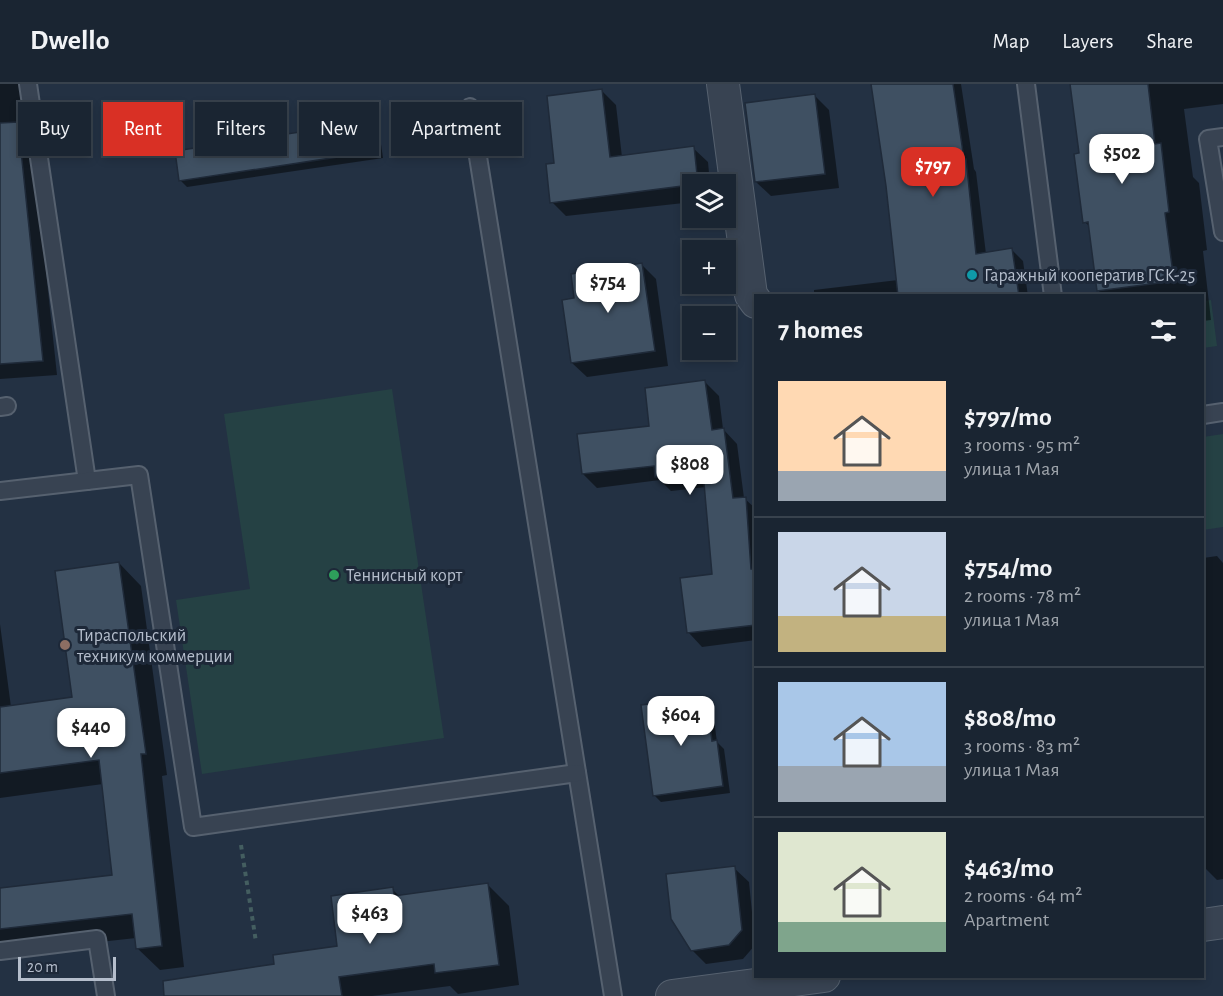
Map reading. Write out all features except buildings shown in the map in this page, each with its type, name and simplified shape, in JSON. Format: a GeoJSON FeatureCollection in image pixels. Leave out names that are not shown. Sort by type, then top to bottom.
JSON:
{"type":"FeatureCollection","features":[{"type":"Feature","properties":{"kind":"street"},"geometry":{"type":"LineString","coordinates":[[723,84],[751,295],[754,299]]}},
{"type":"Feature","properties":{"kind":"street"},"geometry":{"type":"LineString","coordinates":[[1204,925],[1223,922]]}},
{"type":"Feature","properties":{"kind":"street"},"geometry":{"type":"LineString","coordinates":[[672,996],[809,978]]}},
{"type":"Feature","properties":{"kind":"lane"},"geometry":{"type":"LineString","coordinates":[[28,84],[87,481]]}},
{"type":"Feature","properties":{"kind":"lane"},"geometry":{"type":"LineString","coordinates":[[1026,84],[1053,294]]}},
{"type":"Feature","properties":{"kind":"lane"},"geometry":{"type":"LineString","coordinates":[[1223,137],[1208,139],[1223,232]]}},
{"type":"Feature","properties":{"kind":"lane"},"geometry":{"type":"LineString","coordinates":[[478,156],[613,996]]}},
{"type":"Feature","properties":{"kind":"lane"},"geometry":{"type":"LineString","coordinates":[[1204,415],[1223,412]]}},
{"type":"Feature","properties":{"kind":"lane"},"geometry":{"type":"LineString","coordinates":[[0,491],[139,475],[193,827],[578,772]]}},
{"type":"Feature","properties":{"kind":"lane"},"geometry":{"type":"LineString","coordinates":[[0,951],[97,939],[106,996]]}},
{"type":"Feature","properties":{"kind":"path"},"geometry":{"type":"LineString","coordinates":[[237,821],[256,942]]}},
{"type":"Feature","properties":{"kind":"green space"},"geometry":{"type":"Polygon","coordinates":[[[1211,300],[1217,346],[1204,348],[1204,301],[1211,300]]]}},
{"type":"Feature","properties":{"kind":"green space","name":"Теннисный корт"},"geometry":{"type":"Polygon","coordinates":[[[392,389],[444,738],[202,774],[176,600],[250,589],[224,414],[392,389]]]}},
{"type":"Feature","properties":{"kind":"green space"},"geometry":{"type":"Polygon","coordinates":[[[1223,434],[1223,527],[1204,530],[1204,437],[1223,434]]]}},
{"type":"Feature","properties":{"kind":"place","name":"Гаражный кооператив ГСК-25"},"geometry":{"type":"Point","coordinates":[972,275]}},
{"type":"Feature","properties":{"kind":"place","name":"Теннисный корт"},"geometry":{"type":"Point","coordinates":[334,575]}},
{"type":"Feature","properties":{"kind":"place","name":"Тираспольский техникум коммерции"},"geometry":{"type":"Point","coordinates":[65,645]}}]}
